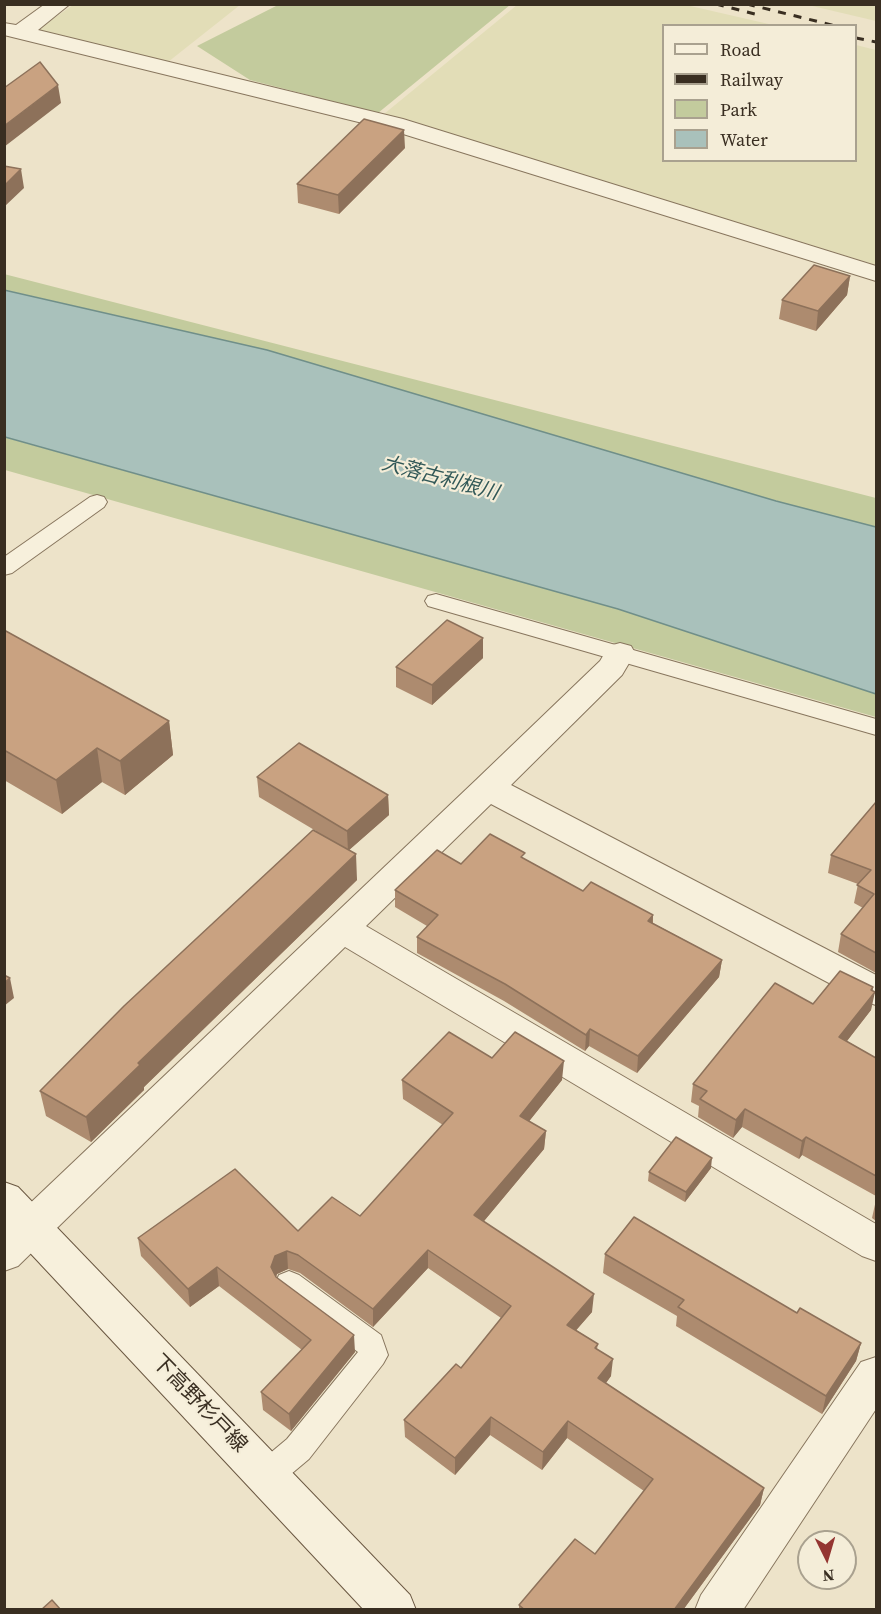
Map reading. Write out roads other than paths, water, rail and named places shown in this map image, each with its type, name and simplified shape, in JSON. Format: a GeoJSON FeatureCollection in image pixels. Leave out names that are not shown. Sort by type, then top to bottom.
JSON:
{"type":"FeatureCollection","features":[{"type":"Feature","properties":{"kind":"street"},"geometry":{"type":"LineString","coordinates":[[12,30],[60,4]]}},
{"type":"Feature","properties":{"kind":"street"},"geometry":{"type":"LineString","coordinates":[[12,30],[394,124],[876,274]]}},
{"type":"Feature","properties":{"kind":"street"},"geometry":{"type":"LineString","coordinates":[[40,63],[65,44]]}},
{"type":"Feature","properties":{"kind":"street"},"geometry":{"type":"LineString","coordinates":[[13,1226],[343,928],[611,668],[620,653]]}},
{"type":"Feature","properties":{"kind":"street"},"geometry":{"type":"LineString","coordinates":[[488,788],[876,991]]}},
{"type":"Feature","properties":{"kind":"street"},"geometry":{"type":"LineString","coordinates":[[343,928],[876,1244]]}},
{"type":"Feature","properties":{"kind":"street","name":"下高野杉戸線"},"geometry":{"type":"LineString","coordinates":[[13,1226],[267,1475],[394,1610]]}},
{"type":"Feature","properties":{"kind":"street"},"geometry":{"type":"LineString","coordinates":[[717,1610],[876,1375]]}},
{"type":"Feature","properties":{"kind":"lane"},"geometry":{"type":"LineString","coordinates":[[4,568],[97,502]]}},
{"type":"Feature","properties":{"kind":"lane"},"geometry":{"type":"LineString","coordinates":[[436,601],[876,727]]}},
{"type":"Feature","properties":{"kind":"lane"},"geometry":{"type":"LineString","coordinates":[[267,1475],[298,1449],[373,1355],[371,1344],[288,1284]]}},
{"type":"Feature","properties":{"kind":"water","name":"大落古利根川"},"geometry":{"type":"Polygon","coordinates":[[[4,290],[267,350],[776,501],[876,527],[876,694],[618,609],[5,437],[4,290]]]}},
{"type":"Feature","properties":{"kind":"railway"},"geometry":{"type":"LineString","coordinates":[[716,4],[755,14]]}},
{"type":"Feature","properties":{"kind":"railway"},"geometry":{"type":"LineString","coordinates":[[747,4],[828,24]]}},
{"type":"Feature","properties":{"kind":"railway"},"geometry":{"type":"LineString","coordinates":[[857,38],[876,42]]}}]}
